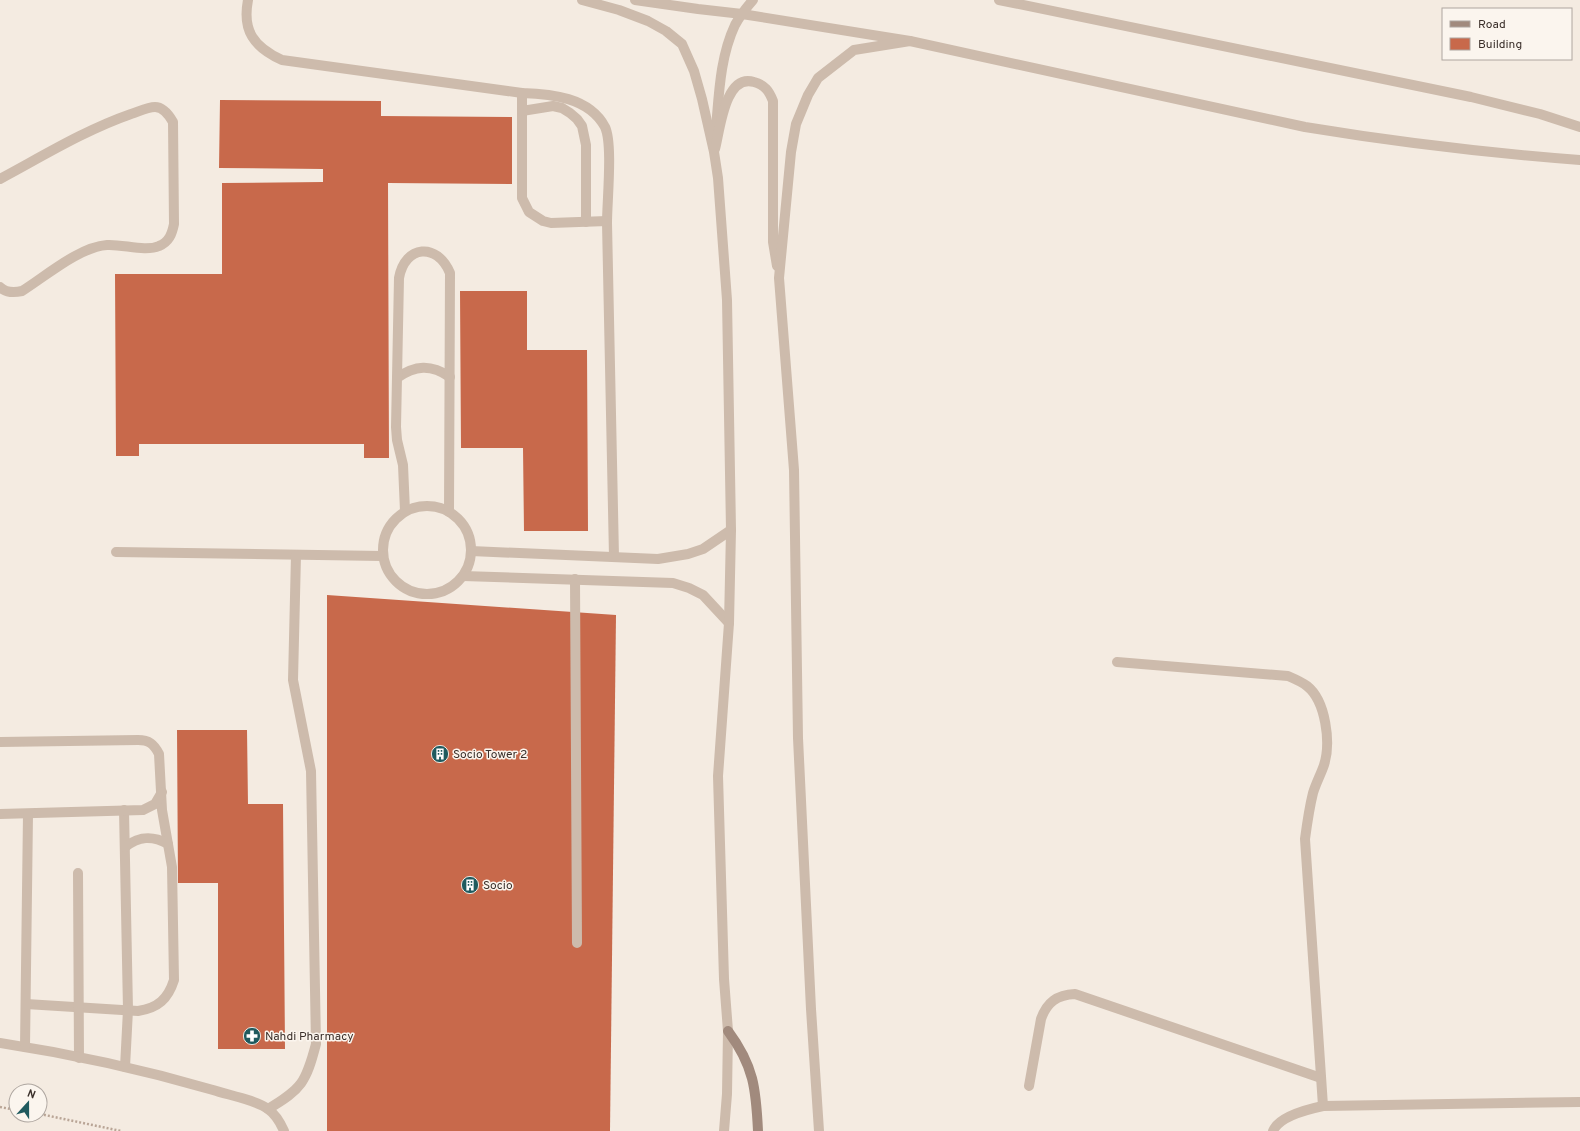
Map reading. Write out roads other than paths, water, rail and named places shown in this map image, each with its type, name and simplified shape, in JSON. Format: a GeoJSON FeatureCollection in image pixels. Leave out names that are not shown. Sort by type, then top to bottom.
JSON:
{"type":"FeatureCollection","features":[{"type":"Feature","properties":{"kind":"main road"},"geometry":{"type":"LineString","coordinates":[[728,1031],[740,1047],[749,1065],[754,1084],[758,1131]]}},
{"type":"Feature","properties":{"kind":"street"},"geometry":{"type":"LineString","coordinates":[[248,0],[246,14],[248,29],[256,43],[268,53],[282,60],[522,93],[554,96],[577,102],[588,109],[604,126],[608,143],[607,221],[614,557]]}},
{"type":"Feature","properties":{"kind":"street"},"geometry":{"type":"LineString","coordinates":[[582,0],[619,10],[648,22],[666,31],[682,44],[694,71],[714,152],[722,224],[727,300],[731,530],[729,623],[718,776],[724,979],[728,1031],[727,1094],[724,1131]]}},
{"type":"Feature","properties":{"kind":"street"},"geometry":{"type":"LineString","coordinates":[[635,0],[742,14],[910,41],[1305,127],[1363,137],[1536,157],[1580,160]]}},
{"type":"Feature","properties":{"kind":"street"},"geometry":{"type":"LineString","coordinates":[[714,152],[722,69],[730,39],[742,14],[753,0]]}},
{"type":"Feature","properties":{"kind":"street"},"geometry":{"type":"LineString","coordinates":[[999,0],[1471,97],[1540,114],[1580,127]]}},
{"type":"Feature","properties":{"kind":"street"},"geometry":{"type":"LineString","coordinates":[[779,278],[791,152],[796,124],[808,95],[818,78],[854,50],[910,41]]}},
{"type":"Feature","properties":{"kind":"street"},"geometry":{"type":"LineString","coordinates":[[714,152],[728,97],[737,84],[748,80],[762,85],[769,91],[773,101],[773,242],[779,278],[794,470],[798,738],[811,1009],[819,1131]]}},
{"type":"Feature","properties":{"kind":"street"},"geometry":{"type":"LineString","coordinates":[[522,93],[521,190],[525,205],[529,212],[543,221],[551,223],[607,221]]}},
{"type":"Feature","properties":{"kind":"street"},"geometry":{"type":"LineString","coordinates":[[522,111],[553,106],[562,108],[577,119],[582,126],[586,145],[586,222]]}},
{"type":"Feature","properties":{"kind":"street"},"geometry":{"type":"LineString","coordinates":[[0,179],[72,140],[122,118],[148,109],[156,107],[163,110],[169,115],[173,122],[174,224],[172,233],[167,241],[160,246],[150,248],[109,245],[96,246],[84,251],[22,291],[15,293],[9,292],[0,287]]}},
{"type":"Feature","properties":{"kind":"street"},"geometry":{"type":"LineString","coordinates":[[405,511],[403,465],[397,440],[396,427],[399,278],[401,267],[407,258],[417,252],[428,251],[438,255],[446,262],[450,273],[449,512]]}},
{"type":"Feature","properties":{"kind":"street"},"geometry":{"type":"LineString","coordinates":[[397,378],[414,369],[423,367],[433,368],[450,377]]}},
{"type":"Feature","properties":{"kind":"street"},"geometry":{"type":"LineString","coordinates":[[420,506],[435,507],[449,512],[461,522],[469,536],[471,551],[469,564],[463,576],[452,586],[439,593],[424,595],[409,591],[396,583],[387,571],[382,556],[383,539],[391,523],[405,511],[420,506]]}},
{"type":"Feature","properties":{"kind":"street"},"geometry":{"type":"LineString","coordinates":[[471,551],[658,559],[688,554],[703,549],[731,530]]}},
{"type":"Feature","properties":{"kind":"street"},"geometry":{"type":"LineString","coordinates":[[116,552],[382,556]]}},
{"type":"Feature","properties":{"kind":"street"},"geometry":{"type":"LineString","coordinates":[[268,1109],[288,1097],[303,1083],[311,1065],[316,1044],[311,771],[294,680],[296,555]]}},
{"type":"Feature","properties":{"kind":"street"},"geometry":{"type":"LineString","coordinates":[[463,576],[673,583],[689,588],[703,595],[729,623]]}},
{"type":"Feature","properties":{"kind":"street"},"geometry":{"type":"LineString","coordinates":[[575,579],[577,943]]}},
{"type":"Feature","properties":{"kind":"street"},"geometry":{"type":"LineString","coordinates":[[1116,662],[1288,676],[1308,687],[1319,703],[1325,720],[1327,739],[1325,763],[1313,792],[1305,839],[1323,1106]]}},
{"type":"Feature","properties":{"kind":"street"},"geometry":{"type":"LineString","coordinates":[[0,742],[144,740],[151,743],[159,754],[162,810],[172,867],[174,980],[166,999],[158,1006],[148,1010],[26,1004]]}},
{"type":"Feature","properties":{"kind":"street"},"geometry":{"type":"LineString","coordinates":[[0,814],[143,810],[155,804],[162,792]]}},
{"type":"Feature","properties":{"kind":"street"},"geometry":{"type":"LineString","coordinates":[[124,810],[128,1010],[125,1067]]}},
{"type":"Feature","properties":{"kind":"street"},"geometry":{"type":"LineString","coordinates":[[25,1047],[28,814]]}},
{"type":"Feature","properties":{"kind":"street"},"geometry":{"type":"LineString","coordinates":[[125,847],[133,841],[142,838],[160,840],[168,844]]}},
{"type":"Feature","properties":{"kind":"street"},"geometry":{"type":"LineString","coordinates":[[78,873],[79,1058]]}},
{"type":"Feature","properties":{"kind":"street"},"geometry":{"type":"LineString","coordinates":[[1029,1086],[1041,1019],[1044,1010],[1050,1002],[1066,994],[1075,994],[1321,1078]]}},
{"type":"Feature","properties":{"kind":"street"},"geometry":{"type":"LineString","coordinates":[[0,1043],[125,1067],[243,1099],[268,1109],[281,1124],[284,1131]]}},
{"type":"Feature","properties":{"kind":"street"},"geometry":{"type":"LineString","coordinates":[[1273,1131],[1274,1127],[1290,1116],[1307,1109],[1323,1106],[1580,1102]]}},
{"type":"Feature","properties":{"kind":"place","name":"Socio Tower 2"},"geometry":{"type":"Point","coordinates":[440,754]}},
{"type":"Feature","properties":{"kind":"place","name":"Socio"},"geometry":{"type":"Point","coordinates":[470,885]}},
{"type":"Feature","properties":{"kind":"place","name":"Nahdi Pharmacy"},"geometry":{"type":"Point","coordinates":[252,1036]}}]}
